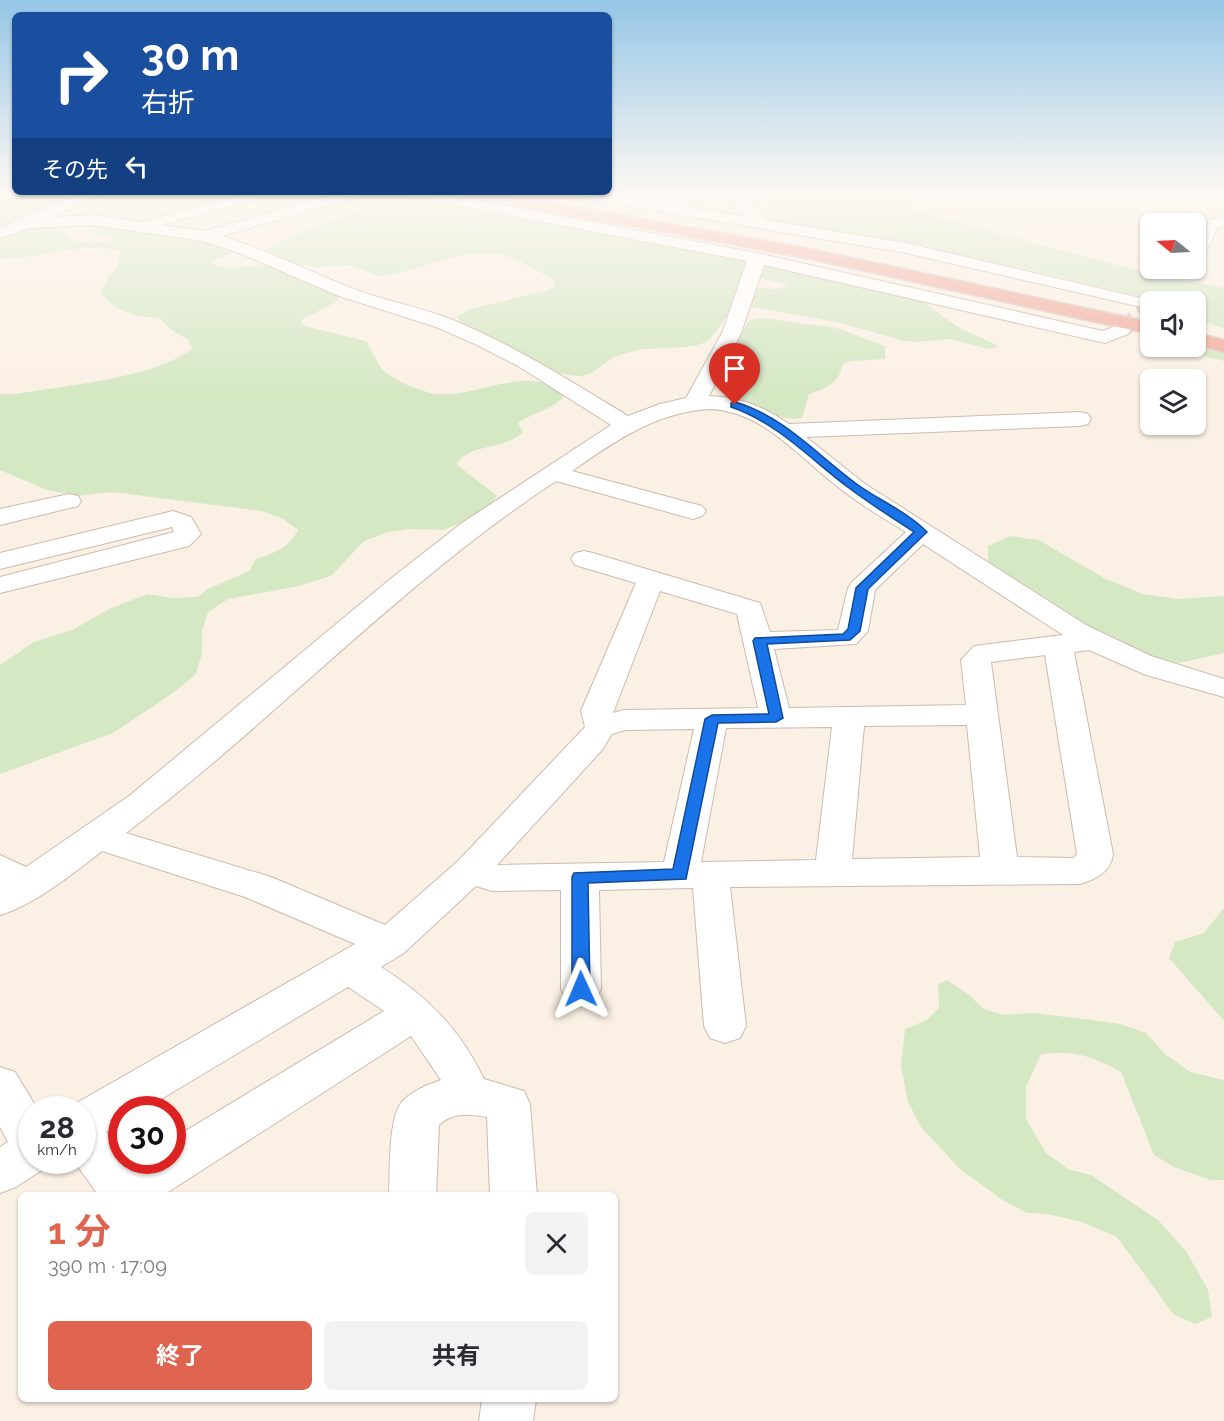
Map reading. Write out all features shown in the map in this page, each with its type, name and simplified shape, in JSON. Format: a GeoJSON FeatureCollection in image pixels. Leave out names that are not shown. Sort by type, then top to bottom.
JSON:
{"type":"FeatureCollection","features":[{"type":"Feature","properties":{"kind":"highway"},"geometry":{"type":"LineString","coordinates":[[829,259],[1140,326]]}},
{"type":"Feature","properties":{"kind":"highway"},"geometry":{"type":"LineString","coordinates":[[1206,342],[1224,346]]}},
{"type":"Feature","properties":{"kind":"street"},"geometry":{"type":"LineString","coordinates":[[272,259],[345,292],[433,320],[482,340],[525,362],[626,425]]}},
{"type":"Feature","properties":{"kind":"street"},"geometry":{"type":"LineString","coordinates":[[694,404],[722,355],[744,307],[758,259]]}},
{"type":"Feature","properties":{"kind":"street"},"geometry":{"type":"LineString","coordinates":[[764,259],[1105,337],[1121,330]]}},
{"type":"Feature","properties":{"kind":"street"},"geometry":{"type":"LineString","coordinates":[[954,259],[1140,304]]}},
{"type":"Feature","properties":{"kind":"street"},"geometry":{"type":"LineString","coordinates":[[9,884],[99,837],[204,753],[462,534],[626,425],[656,413],[694,404],[735,405],[748,410],[784,430],[853,487],[1094,641],[1159,668],[1224,688]]}},
{"type":"Feature","properties":{"kind":"street"},"geometry":{"type":"LineString","coordinates":[[784,430],[1080,419]]}},
{"type":"Feature","properties":{"kind":"street"},"geometry":{"type":"LineString","coordinates":[[553,473],[693,511]]}},
{"type":"Feature","properties":{"kind":"street"},"geometry":{"type":"LineString","coordinates":[[0,517],[69,501]]}},
{"type":"Feature","properties":{"kind":"street"},"geometry":{"type":"LineString","coordinates":[[0,538],[106,514],[115,533]]}},
{"type":"Feature","properties":{"kind":"street"},"geometry":{"type":"LineString","coordinates":[[0,561],[173,519],[182,522],[188,534],[180,540],[0,585]]}},
{"type":"Feature","properties":{"kind":"street"},"geometry":{"type":"LineString","coordinates":[[759,641],[846,638],[854,631],[862,588],[921,532]]}},
{"type":"Feature","properties":{"kind":"street"},"geometry":{"type":"LineString","coordinates":[[584,560],[750,609],[776,718]]}},
{"type":"Feature","properties":{"kind":"street"},"geometry":{"type":"LineString","coordinates":[[601,727],[597,711],[651,580]]}},
{"type":"Feature","properties":{"kind":"street"},"geometry":{"type":"LineString","coordinates":[[1000,870],[976,660],[984,652],[1094,641]]}},
{"type":"Feature","properties":{"kind":"street"},"geometry":{"type":"LineString","coordinates":[[471,870],[492,878],[834,871],[1080,871],[1091,866],[1095,854],[1058,645]]}},
{"type":"Feature","properties":{"kind":"street"},"geometry":{"type":"LineString","coordinates":[[96,1115],[390,943],[471,870],[590,743],[601,727],[624,720],[981,715]]}},
{"type":"Feature","properties":{"kind":"street"},"geometry":{"type":"LineString","coordinates":[[834,871],[849,717]]}},
{"type":"Feature","properties":{"kind":"street"},"geometry":{"type":"LineString","coordinates":[[712,719],[695,875],[724,1026]]}},
{"type":"Feature","properties":{"kind":"street"},"geometry":{"type":"LineString","coordinates":[[99,837],[258,887],[390,943]]}},
{"type":"Feature","properties":{"kind":"street"},"geometry":{"type":"LineString","coordinates":[[580,877],[581,989]]}},
{"type":"Feature","properties":{"kind":"street"},"geometry":{"type":"LineString","coordinates":[[349,967],[396,997],[430,1027],[457,1065],[471,1097]]}},
{"type":"Feature","properties":{"kind":"street"},"geometry":{"type":"LineString","coordinates":[[129,1192],[414,1013]]}},
{"type":"Feature","properties":{"kind":"street"},"geometry":{"type":"LineString","coordinates":[[0,1085],[18,1117]]}},
{"type":"Feature","properties":{"kind":"street"},"geometry":{"type":"LineString","coordinates":[[412,1192],[417,1117],[440,1099],[471,1097],[495,1097],[508,1104],[513,1192]]}},
{"type":"Feature","properties":{"kind":"street"},"geometry":{"type":"LineString","coordinates":[[96,1154],[124,1192]]}},
{"type":"Feature","properties":{"kind":"street"},"geometry":{"type":"LineString","coordinates":[[0,1172],[18,1161]]}},
{"type":"Feature","properties":{"kind":"street"},"geometry":{"type":"LineString","coordinates":[[506,1421],[509,1402]]}},
{"type":"Feature","properties":{"kind":"green space"},"geometry":{"type":"Polygon","coordinates":[[[119,259],[215,259],[212,264],[228,267],[278,266],[301,279],[341,294],[336,302],[301,320],[304,326],[366,341],[380,366],[395,379],[436,394],[452,394],[520,381],[536,381],[551,385],[565,395],[550,407],[518,423],[523,432],[514,438],[505,443],[471,452],[456,464],[497,496],[490,505],[468,520],[444,530],[410,529],[388,532],[364,541],[331,576],[295,587],[228,599],[208,612],[202,631],[202,653],[196,674],[173,693],[113,733],[0,774],[0,665],[34,642],[72,630],[109,609],[148,594],[174,598],[198,597],[206,590],[249,571],[256,559],[286,546],[298,530],[283,519],[262,511],[112,492],[78,496],[47,490],[0,470],[0,394],[17,394],[83,384],[132,374],[175,359],[192,349],[188,339],[171,330],[160,318],[127,313],[107,300],[101,293],[119,259]]]}},
{"type":"Feature","properties":{"kind":"green space"},"geometry":{"type":"Polygon","coordinates":[[[287,259],[445,259],[396,274],[378,276],[350,265],[315,267],[297,264],[287,259]]]}},
{"type":"Feature","properties":{"kind":"green space"},"geometry":{"type":"Polygon","coordinates":[[[517,259],[746,261],[742,281],[725,319],[718,330],[703,343],[687,347],[639,350],[620,355],[583,376],[560,373],[523,359],[462,325],[457,317],[470,309],[549,290],[555,286],[554,280],[517,259]]]}},
{"type":"Feature","properties":{"kind":"green space"},"geometry":{"type":"Polygon","coordinates":[[[972,259],[1096,259],[1140,271],[1140,279],[1176,279],[1224,288],[1224,329],[1206,322],[1206,291],[1140,291],[1140,296],[1030,270],[972,259]]]}},
{"type":"Feature","properties":{"kind":"green space"},"geometry":{"type":"Polygon","coordinates":[[[765,265],[913,295],[960,328],[999,347],[989,349],[949,339],[916,342],[900,340],[841,323],[753,307],[749,303],[757,288],[779,289],[788,285],[760,278],[757,274],[759,268],[765,265]]]}},
{"type":"Feature","properties":{"kind":"green space"},"geometry":{"type":"Polygon","coordinates":[[[762,318],[837,328],[885,346],[885,359],[850,361],[842,365],[835,381],[809,394],[802,418],[793,419],[772,415],[726,392],[724,382],[726,363],[738,338],[749,321],[762,318]]]}},
{"type":"Feature","properties":{"kind":"green space"},"geometry":{"type":"Polygon","coordinates":[[[1206,349],[1224,353],[1224,361],[1206,357],[1206,349]]]}},
{"type":"Feature","properties":{"kind":"green space"},"geometry":{"type":"Polygon","coordinates":[[[1010,536],[1039,540],[1104,578],[1143,594],[1178,599],[1224,596],[1224,653],[1179,663],[1152,657],[1062,614],[1020,582],[988,563],[988,546],[1010,536]]]}},
{"type":"Feature","properties":{"kind":"green space"},"geometry":{"type":"Polygon","coordinates":[[[1224,908],[1224,1021],[1169,958],[1175,942],[1204,933],[1224,908]]]}},
{"type":"Feature","properties":{"kind":"green space"},"geometry":{"type":"Polygon","coordinates":[[[947,980],[984,1009],[1003,1015],[1034,1013],[1091,1020],[1120,1024],[1146,1033],[1165,1054],[1190,1072],[1224,1080],[1224,1180],[1211,1180],[1174,1167],[1154,1155],[1121,1072],[1100,1062],[1074,1054],[1041,1054],[1026,1087],[1026,1119],[1046,1153],[1068,1169],[1091,1175],[1158,1220],[1186,1251],[1208,1290],[1212,1317],[1195,1324],[1174,1315],[1117,1237],[1082,1222],[1047,1214],[1027,1213],[1001,1199],[960,1169],[921,1127],[908,1102],[901,1066],[905,1029],[927,1020],[939,1008],[938,984],[947,980]]]}},
{"type":"Feature","properties":{"kind":"tunnel"},"geometry":{"type":"LineString","coordinates":[[1121,330],[1140,315]]}},
{"type":"Feature","properties":{"kind":"route"},"geometry":{"type":"LineString","coordinates":[[581,989],[580,877],[680,875],[712,719],[776,718],[759,641],[846,638],[854,631],[862,588],[921,532],[853,487],[784,430],[735,405]]}}]}
